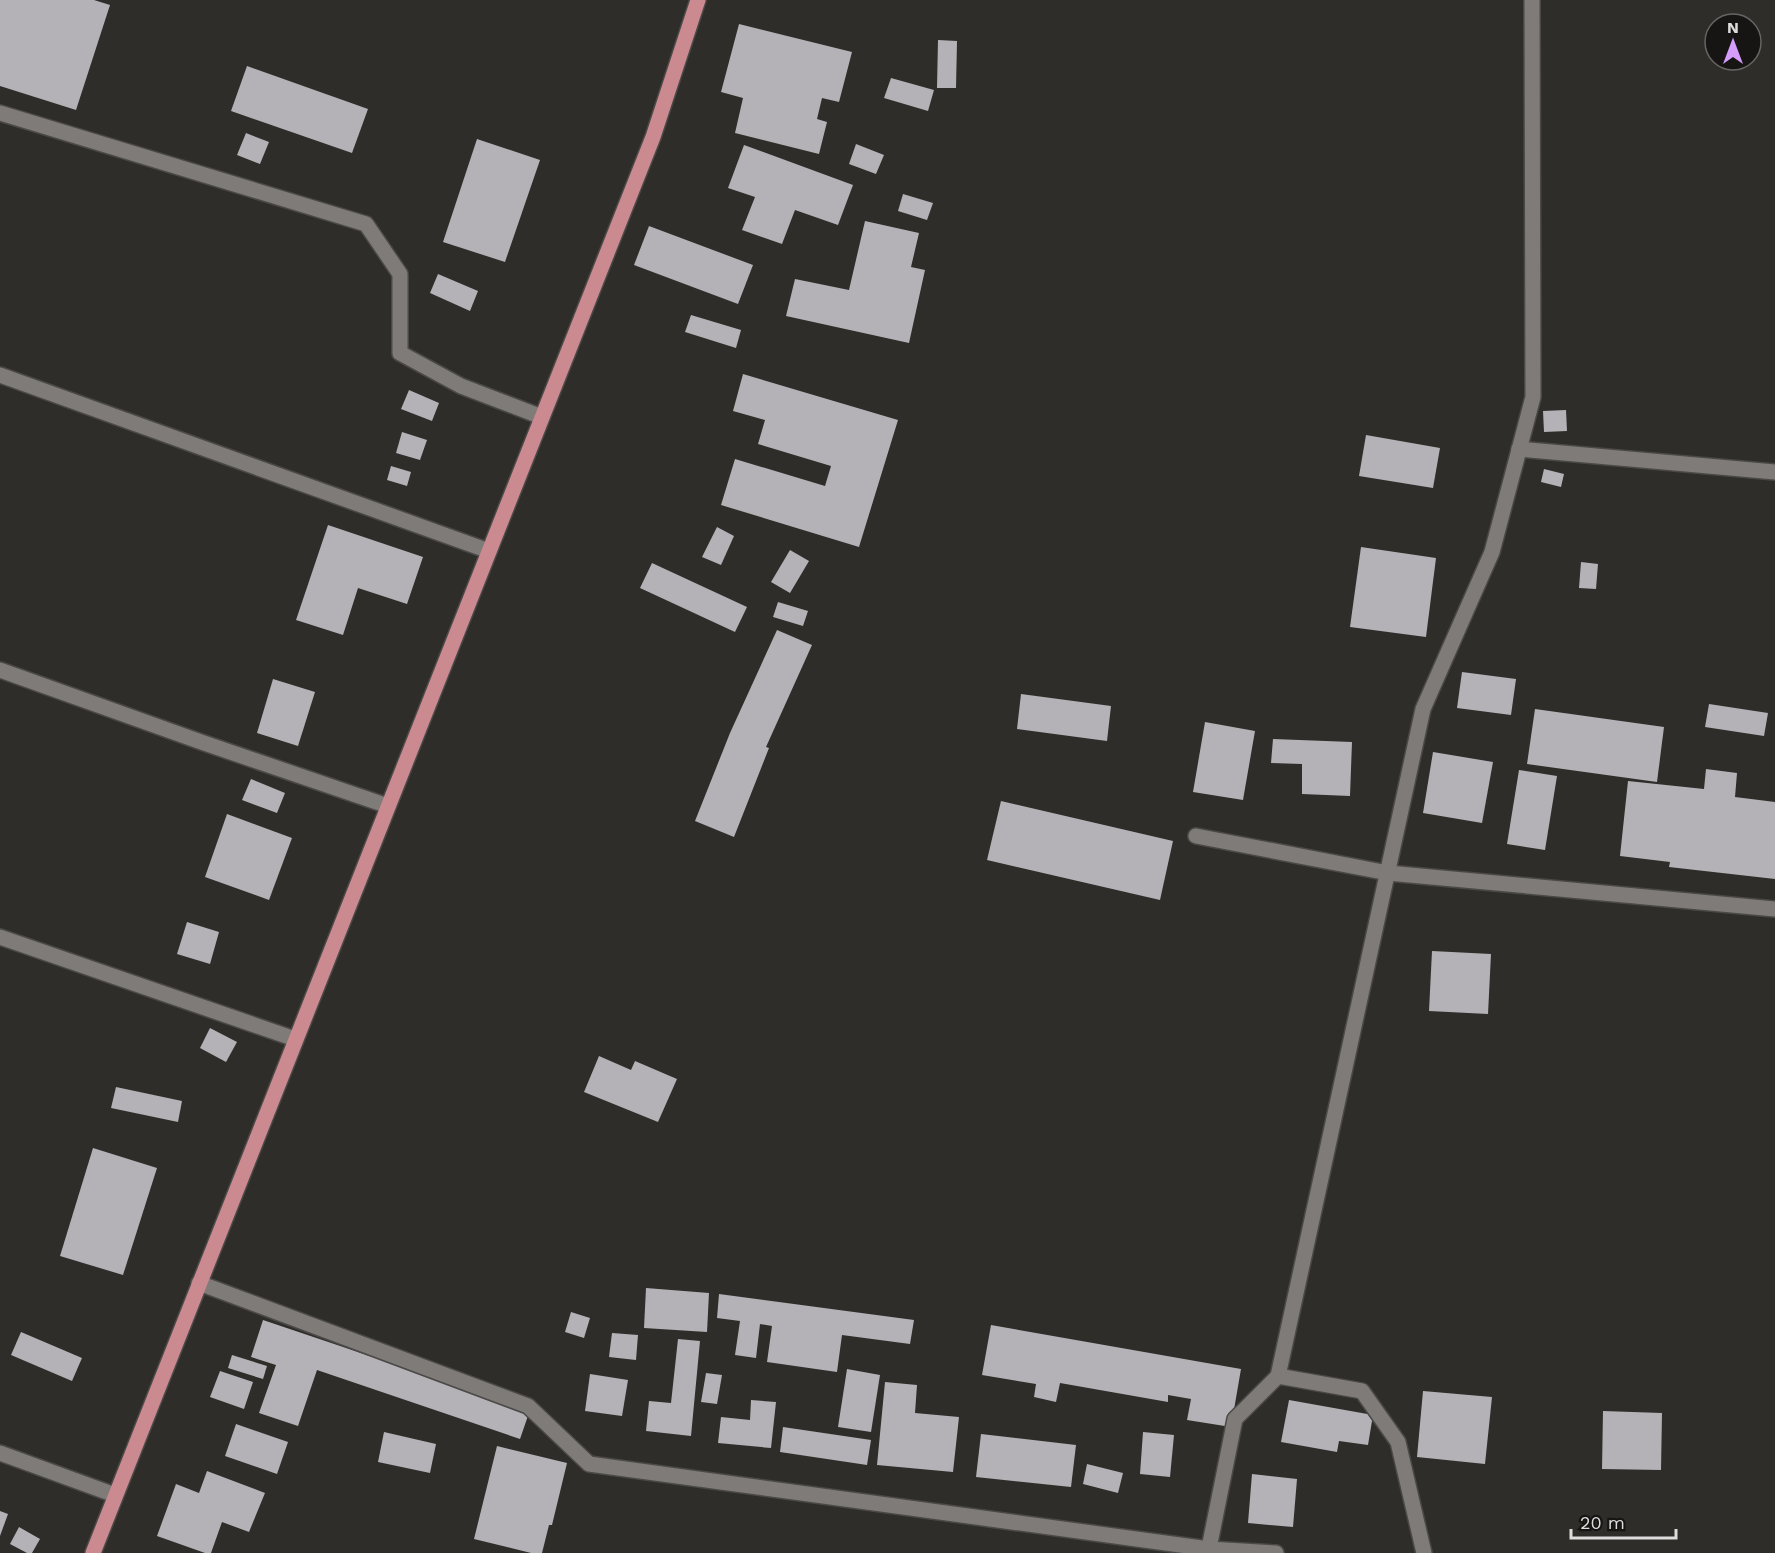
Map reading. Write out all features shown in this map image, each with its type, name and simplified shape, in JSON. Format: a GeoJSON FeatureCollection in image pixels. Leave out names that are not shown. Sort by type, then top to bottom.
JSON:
{"type":"FeatureCollection","features":[{"type":"Feature","properties":{"kind":"main road"},"geometry":{"type":"LineString","coordinates":[[93,1553],[653,137],[698,0]]}},
{"type":"Feature","properties":{"kind":"street"},"geometry":{"type":"LineString","coordinates":[[1209,1551],[1236,1419],[1278,1376],[1423,709],[1492,552],[1533,397],[1532,0]]}},
{"type":"Feature","properties":{"kind":"street"},"geometry":{"type":"LineString","coordinates":[[0,113],[366,224],[400,274],[400,352],[461,386],[542,417]]}},
{"type":"Feature","properties":{"kind":"street"},"geometry":{"type":"LineString","coordinates":[[0,375],[489,551]]}},
{"type":"Feature","properties":{"kind":"street"},"geometry":{"type":"LineString","coordinates":[[1519,449],[1775,472]]}},
{"type":"Feature","properties":{"kind":"street"},"geometry":{"type":"LineString","coordinates":[[0,670],[388,806]]}},
{"type":"Feature","properties":{"kind":"street"},"geometry":{"type":"LineString","coordinates":[[1196,836],[1388,873],[1775,909]]}},
{"type":"Feature","properties":{"kind":"street"},"geometry":{"type":"LineString","coordinates":[[0,937],[295,1040]]}},
{"type":"Feature","properties":{"kind":"street"},"geometry":{"type":"LineString","coordinates":[[199,1283],[528,1406],[589,1464],[1209,1551],[1276,1553]]}},
{"type":"Feature","properties":{"kind":"street"},"geometry":{"type":"LineString","coordinates":[[1278,1376],[1362,1391],[1398,1442],[1424,1553]]}},
{"type":"Feature","properties":{"kind":"street"},"geometry":{"type":"LineString","coordinates":[[0,1453],[115,1495]]}},
{"type":"Feature","properties":{"kind":"building"},"geometry":{"type":"Polygon","coordinates":[[[0,0],[94,0],[110,5],[76,110],[0,86],[0,0]]]}},
{"type":"Feature","properties":{"kind":"building"},"geometry":{"type":"Polygon","coordinates":[[[739,24],[852,52],[839,102],[822,98],[817,119],[827,122],[819,154],[735,133],[743,98],[721,92],[739,24]]]}},
{"type":"Feature","properties":{"kind":"building"},"geometry":{"type":"Polygon","coordinates":[[[938,40],[957,41],[956,88],[937,88],[938,40]]]}},
{"type":"Feature","properties":{"kind":"building"},"geometry":{"type":"Polygon","coordinates":[[[247,66],[368,109],[352,153],[231,111],[247,66]]]}},
{"type":"Feature","properties":{"kind":"building"},"geometry":{"type":"Polygon","coordinates":[[[891,78],[934,90],[928,111],[884,98],[891,78]]]}},
{"type":"Feature","properties":{"kind":"building"},"geometry":{"type":"Polygon","coordinates":[[[246,133],[269,142],[260,164],[237,155],[246,133]]]}},
{"type":"Feature","properties":{"kind":"building"},"geometry":{"type":"Polygon","coordinates":[[[477,139],[540,160],[505,262],[443,242],[477,139]]]}},
{"type":"Feature","properties":{"kind":"building"},"geometry":{"type":"Polygon","coordinates":[[[856,144],[884,155],[876,174],[849,164],[856,144]]]}},
{"type":"Feature","properties":{"kind":"building"},"geometry":{"type":"Polygon","coordinates":[[[744,145],[853,185],[838,225],[795,210],[782,244],[742,230],[755,197],[728,188],[744,145]]]}},
{"type":"Feature","properties":{"kind":"building"},"geometry":{"type":"Polygon","coordinates":[[[903,194],[933,203],[927,220],[898,211],[903,194]]]}},
{"type":"Feature","properties":{"kind":"building"},"geometry":{"type":"Polygon","coordinates":[[[865,221],[919,233],[911,267],[925,270],[909,343],[786,316],[795,279],[849,290],[865,221]]]}},
{"type":"Feature","properties":{"kind":"building"},"geometry":{"type":"Polygon","coordinates":[[[649,226],[753,265],[738,304],[634,265],[649,226]]]}},
{"type":"Feature","properties":{"kind":"building"},"geometry":{"type":"Polygon","coordinates":[[[438,274],[478,291],[470,311],[430,293],[438,274]]]}},
{"type":"Feature","properties":{"kind":"building"},"geometry":{"type":"Polygon","coordinates":[[[691,315],[741,330],[736,348],[685,332],[691,315]]]}},
{"type":"Feature","properties":{"kind":"building"},"geometry":{"type":"Polygon","coordinates":[[[743,374],[898,420],[859,547],[721,505],[735,459],[825,486],[831,466],[758,444],[765,420],[733,411],[743,374]]]}},
{"type":"Feature","properties":{"kind":"building"},"geometry":{"type":"Polygon","coordinates":[[[409,390],[439,403],[432,421],[401,409],[409,390]]]}},
{"type":"Feature","properties":{"kind":"building"},"geometry":{"type":"Polygon","coordinates":[[[1566,410],[1567,431],[1544,432],[1543,411],[1566,410]]]}},
{"type":"Feature","properties":{"kind":"building"},"geometry":{"type":"Polygon","coordinates":[[[402,432],[427,440],[420,460],[396,453],[402,432]]]}},
{"type":"Feature","properties":{"kind":"building"},"geometry":{"type":"Polygon","coordinates":[[[1366,435],[1440,448],[1433,488],[1359,476],[1366,435]]]}},
{"type":"Feature","properties":{"kind":"building"},"geometry":{"type":"Polygon","coordinates":[[[391,466],[411,472],[407,486],[387,480],[391,466]]]}},
{"type":"Feature","properties":{"kind":"building"},"geometry":{"type":"Polygon","coordinates":[[[1544,469],[1564,474],[1561,487],[1541,482],[1544,469]]]}},
{"type":"Feature","properties":{"kind":"building"},"geometry":{"type":"Polygon","coordinates":[[[328,525],[423,557],[407,604],[358,588],[343,635],[296,620],[328,525]]]}},
{"type":"Feature","properties":{"kind":"building"},"geometry":{"type":"Polygon","coordinates":[[[717,527],[734,536],[721,565],[702,557],[717,527]]]}},
{"type":"Feature","properties":{"kind":"building"},"geometry":{"type":"Polygon","coordinates":[[[1361,547],[1436,558],[1426,637],[1350,627],[1361,547]]]}},
{"type":"Feature","properties":{"kind":"building"},"geometry":{"type":"Polygon","coordinates":[[[790,550],[809,561],[790,593],[771,582],[790,550]]]}},
{"type":"Feature","properties":{"kind":"building"},"geometry":{"type":"Polygon","coordinates":[[[1581,562],[1598,564],[1596,589],[1579,588],[1581,562]]]}},
{"type":"Feature","properties":{"kind":"building"},"geometry":{"type":"Polygon","coordinates":[[[652,563],[747,607],[735,632],[640,588],[652,563]]]}},
{"type":"Feature","properties":{"kind":"building"},"geometry":{"type":"Polygon","coordinates":[[[778,602],[808,611],[803,626],[773,617],[778,602]]]}},
{"type":"Feature","properties":{"kind":"building"},"geometry":{"type":"Polygon","coordinates":[[[777,630],[812,645],[766,747],[769,748],[734,837],[695,821],[730,733],[777,630]]]}},
{"type":"Feature","properties":{"kind":"building"},"geometry":{"type":"Polygon","coordinates":[[[1462,672],[1516,679],[1511,715],[1457,708],[1462,672]]]}},
{"type":"Feature","properties":{"kind":"building"},"geometry":{"type":"Polygon","coordinates":[[[273,679],[315,692],[298,746],[257,733],[273,679]]]}},
{"type":"Feature","properties":{"kind":"building"},"geometry":{"type":"Polygon","coordinates":[[[1021,694],[1111,706],[1107,741],[1017,729],[1021,694]]]}},
{"type":"Feature","properties":{"kind":"building"},"geometry":{"type":"Polygon","coordinates":[[[1709,704],[1768,713],[1764,736],[1705,727],[1709,704]]]}},
{"type":"Feature","properties":{"kind":"building"},"geometry":{"type":"Polygon","coordinates":[[[1535,709],[1664,727],[1657,782],[1527,764],[1535,709]]]}},
{"type":"Feature","properties":{"kind":"building"},"geometry":{"type":"Polygon","coordinates":[[[1205,722],[1255,731],[1243,800],[1193,792],[1205,722]]]}},
{"type":"Feature","properties":{"kind":"building"},"geometry":{"type":"Polygon","coordinates":[[[1273,739],[1352,742],[1350,796],[1302,794],[1302,764],[1271,763],[1273,739]]]}},
{"type":"Feature","properties":{"kind":"building"},"geometry":{"type":"Polygon","coordinates":[[[1433,752],[1493,762],[1482,823],[1423,813],[1433,752]]]}},
{"type":"Feature","properties":{"kind":"building"},"geometry":{"type":"Polygon","coordinates":[[[1706,769],[1737,773],[1735,797],[1775,802],[1775,879],[1669,867],[1670,862],[1620,856],[1628,781],[1704,789],[1706,769]]]}},
{"type":"Feature","properties":{"kind":"building"},"geometry":{"type":"Polygon","coordinates":[[[1519,770],[1557,776],[1545,850],[1507,844],[1519,770]]]}},
{"type":"Feature","properties":{"kind":"building"},"geometry":{"type":"Polygon","coordinates":[[[251,779],[285,793],[277,813],[242,800],[251,779]]]}},
{"type":"Feature","properties":{"kind":"building"},"geometry":{"type":"Polygon","coordinates":[[[1001,801],[1173,841],[1160,900],[987,860],[1001,801]]]}},
{"type":"Feature","properties":{"kind":"building"},"geometry":{"type":"Polygon","coordinates":[[[227,814],[292,838],[269,900],[205,877],[227,814]]]}},
{"type":"Feature","properties":{"kind":"building"},"geometry":{"type":"Polygon","coordinates":[[[187,922],[219,932],[210,964],[177,954],[187,922]]]}},
{"type":"Feature","properties":{"kind":"building"},"geometry":{"type":"Polygon","coordinates":[[[1432,951],[1491,954],[1488,1014],[1429,1011],[1432,951]]]}},
{"type":"Feature","properties":{"kind":"building"},"geometry":{"type":"Polygon","coordinates":[[[210,1028],[237,1042],[226,1062],[200,1048],[210,1028]]]}},
{"type":"Feature","properties":{"kind":"building"},"geometry":{"type":"Polygon","coordinates":[[[599,1056],[631,1070],[635,1061],[677,1079],[658,1122],[584,1092],[599,1056]]]}},
{"type":"Feature","properties":{"kind":"building"},"geometry":{"type":"Polygon","coordinates":[[[116,1087],[182,1101],[178,1122],[111,1108],[116,1087]]]}},
{"type":"Feature","properties":{"kind":"building"},"geometry":{"type":"Polygon","coordinates":[[[93,1148],[157,1168],[123,1275],[60,1256],[93,1148]]]}},
{"type":"Feature","properties":{"kind":"building"},"geometry":{"type":"Polygon","coordinates":[[[646,1288],[709,1293],[707,1332],[644,1328],[646,1288]]]}},
{"type":"Feature","properties":{"kind":"building"},"geometry":{"type":"Polygon","coordinates":[[[719,1294],[914,1320],[910,1344],[842,1335],[837,1372],[767,1362],[772,1326],[760,1324],[756,1358],[735,1355],[740,1321],[717,1318],[719,1294]]]}},
{"type":"Feature","properties":{"kind":"building"},"geometry":{"type":"Polygon","coordinates":[[[571,1312],[590,1318],[584,1338],[565,1332],[571,1312]]]}},
{"type":"Feature","properties":{"kind":"building"},"geometry":{"type":"Polygon","coordinates":[[[263,1320],[530,1410],[520,1439],[317,1370],[298,1426],[259,1413],[276,1365],[251,1357],[263,1320]]]}},
{"type":"Feature","properties":{"kind":"building"},"geometry":{"type":"Polygon","coordinates":[[[991,1325],[1241,1369],[1231,1427],[1187,1420],[1191,1399],[1168,1395],[1168,1402],[1060,1383],[1056,1402],[1034,1397],[1036,1384],[982,1375],[991,1325]]]}},
{"type":"Feature","properties":{"kind":"building"},"geometry":{"type":"Polygon","coordinates":[[[21,1332],[82,1358],[72,1381],[11,1355],[21,1332]]]}},
{"type":"Feature","properties":{"kind":"building"},"geometry":{"type":"Polygon","coordinates":[[[612,1333],[638,1335],[636,1360],[609,1357],[612,1333]]]}},
{"type":"Feature","properties":{"kind":"building"},"geometry":{"type":"Polygon","coordinates":[[[678,1339],[700,1341],[691,1436],[646,1431],[649,1401],[671,1403],[678,1339]]]}},
{"type":"Feature","properties":{"kind":"building"},"geometry":{"type":"Polygon","coordinates":[[[232,1355],[267,1366],[263,1379],[228,1368],[232,1355]]]}},
{"type":"Feature","properties":{"kind":"building"},"geometry":{"type":"Polygon","coordinates":[[[847,1369],[880,1375],[871,1432],[838,1427],[847,1369]]]}},
{"type":"Feature","properties":{"kind":"building"},"geometry":{"type":"Polygon","coordinates":[[[220,1371],[253,1382],[244,1409],[210,1397],[220,1371]]]}},
{"type":"Feature","properties":{"kind":"building"},"geometry":{"type":"Polygon","coordinates":[[[706,1373],[722,1375],[717,1404],[701,1402],[706,1373]]]}},
{"type":"Feature","properties":{"kind":"building"},"geometry":{"type":"Polygon","coordinates":[[[590,1374],[628,1380],[622,1416],[585,1411],[590,1374]]]}},
{"type":"Feature","properties":{"kind":"building"},"geometry":{"type":"Polygon","coordinates":[[[885,1382],[917,1385],[915,1413],[959,1417],[953,1472],[877,1465],[885,1382]]]}},
{"type":"Feature","properties":{"kind":"building"},"geometry":{"type":"Polygon","coordinates":[[[1423,1391],[1492,1397],[1485,1464],[1417,1457],[1423,1391]]]}},
{"type":"Feature","properties":{"kind":"building"},"geometry":{"type":"Polygon","coordinates":[[[751,1400],[776,1402],[771,1448],[718,1443],[721,1417],[750,1420],[751,1400]]]}},
{"type":"Feature","properties":{"kind":"building"},"geometry":{"type":"Polygon","coordinates":[[[1289,1400],[1373,1415],[1368,1445],[1339,1441],[1337,1452],[1281,1442],[1289,1400]]]}},
{"type":"Feature","properties":{"kind":"building"},"geometry":{"type":"Polygon","coordinates":[[[1603,1411],[1662,1413],[1661,1470],[1602,1469],[1603,1411]]]}},
{"type":"Feature","properties":{"kind":"building"},"geometry":{"type":"Polygon","coordinates":[[[236,1424],[288,1442],[277,1474],[225,1456],[236,1424]]]}},
{"type":"Feature","properties":{"kind":"building"},"geometry":{"type":"Polygon","coordinates":[[[783,1427],[871,1440],[867,1465],[780,1452],[783,1427]]]}},
{"type":"Feature","properties":{"kind":"building"},"geometry":{"type":"Polygon","coordinates":[[[384,1432],[436,1444],[430,1473],[378,1462],[384,1432]]]}},
{"type":"Feature","properties":{"kind":"building"},"geometry":{"type":"Polygon","coordinates":[[[1143,1432],[1174,1435],[1170,1477],[1140,1474],[1143,1432]]]}},
{"type":"Feature","properties":{"kind":"building"},"geometry":{"type":"Polygon","coordinates":[[[981,1434],[1076,1445],[1071,1487],[976,1477],[981,1434]]]}},
{"type":"Feature","properties":{"kind":"building"},"geometry":{"type":"Polygon","coordinates":[[[497,1446],[567,1463],[552,1525],[549,1525],[542,1553],[531,1553],[474,1539],[497,1446]]]}},
{"type":"Feature","properties":{"kind":"building"},"geometry":{"type":"Polygon","coordinates":[[[1087,1464],[1123,1473],[1118,1493],[1083,1484],[1087,1464]]]}},
{"type":"Feature","properties":{"kind":"building"},"geometry":{"type":"Polygon","coordinates":[[[207,1471],[265,1493],[249,1532],[222,1522],[211,1553],[205,1553],[157,1536],[176,1484],[199,1493],[207,1471]]]}},
{"type":"Feature","properties":{"kind":"building"},"geometry":{"type":"Polygon","coordinates":[[[1252,1474],[1297,1479],[1293,1527],[1248,1523],[1252,1474]]]}},
{"type":"Feature","properties":{"kind":"building"},"geometry":{"type":"Polygon","coordinates":[[[0,1511],[8,1514],[0,1536],[0,1511]]]}},
{"type":"Feature","properties":{"kind":"building"},"geometry":{"type":"Polygon","coordinates":[[[19,1527],[40,1539],[32,1553],[27,1553],[10,1544],[19,1527]]]}}]}
